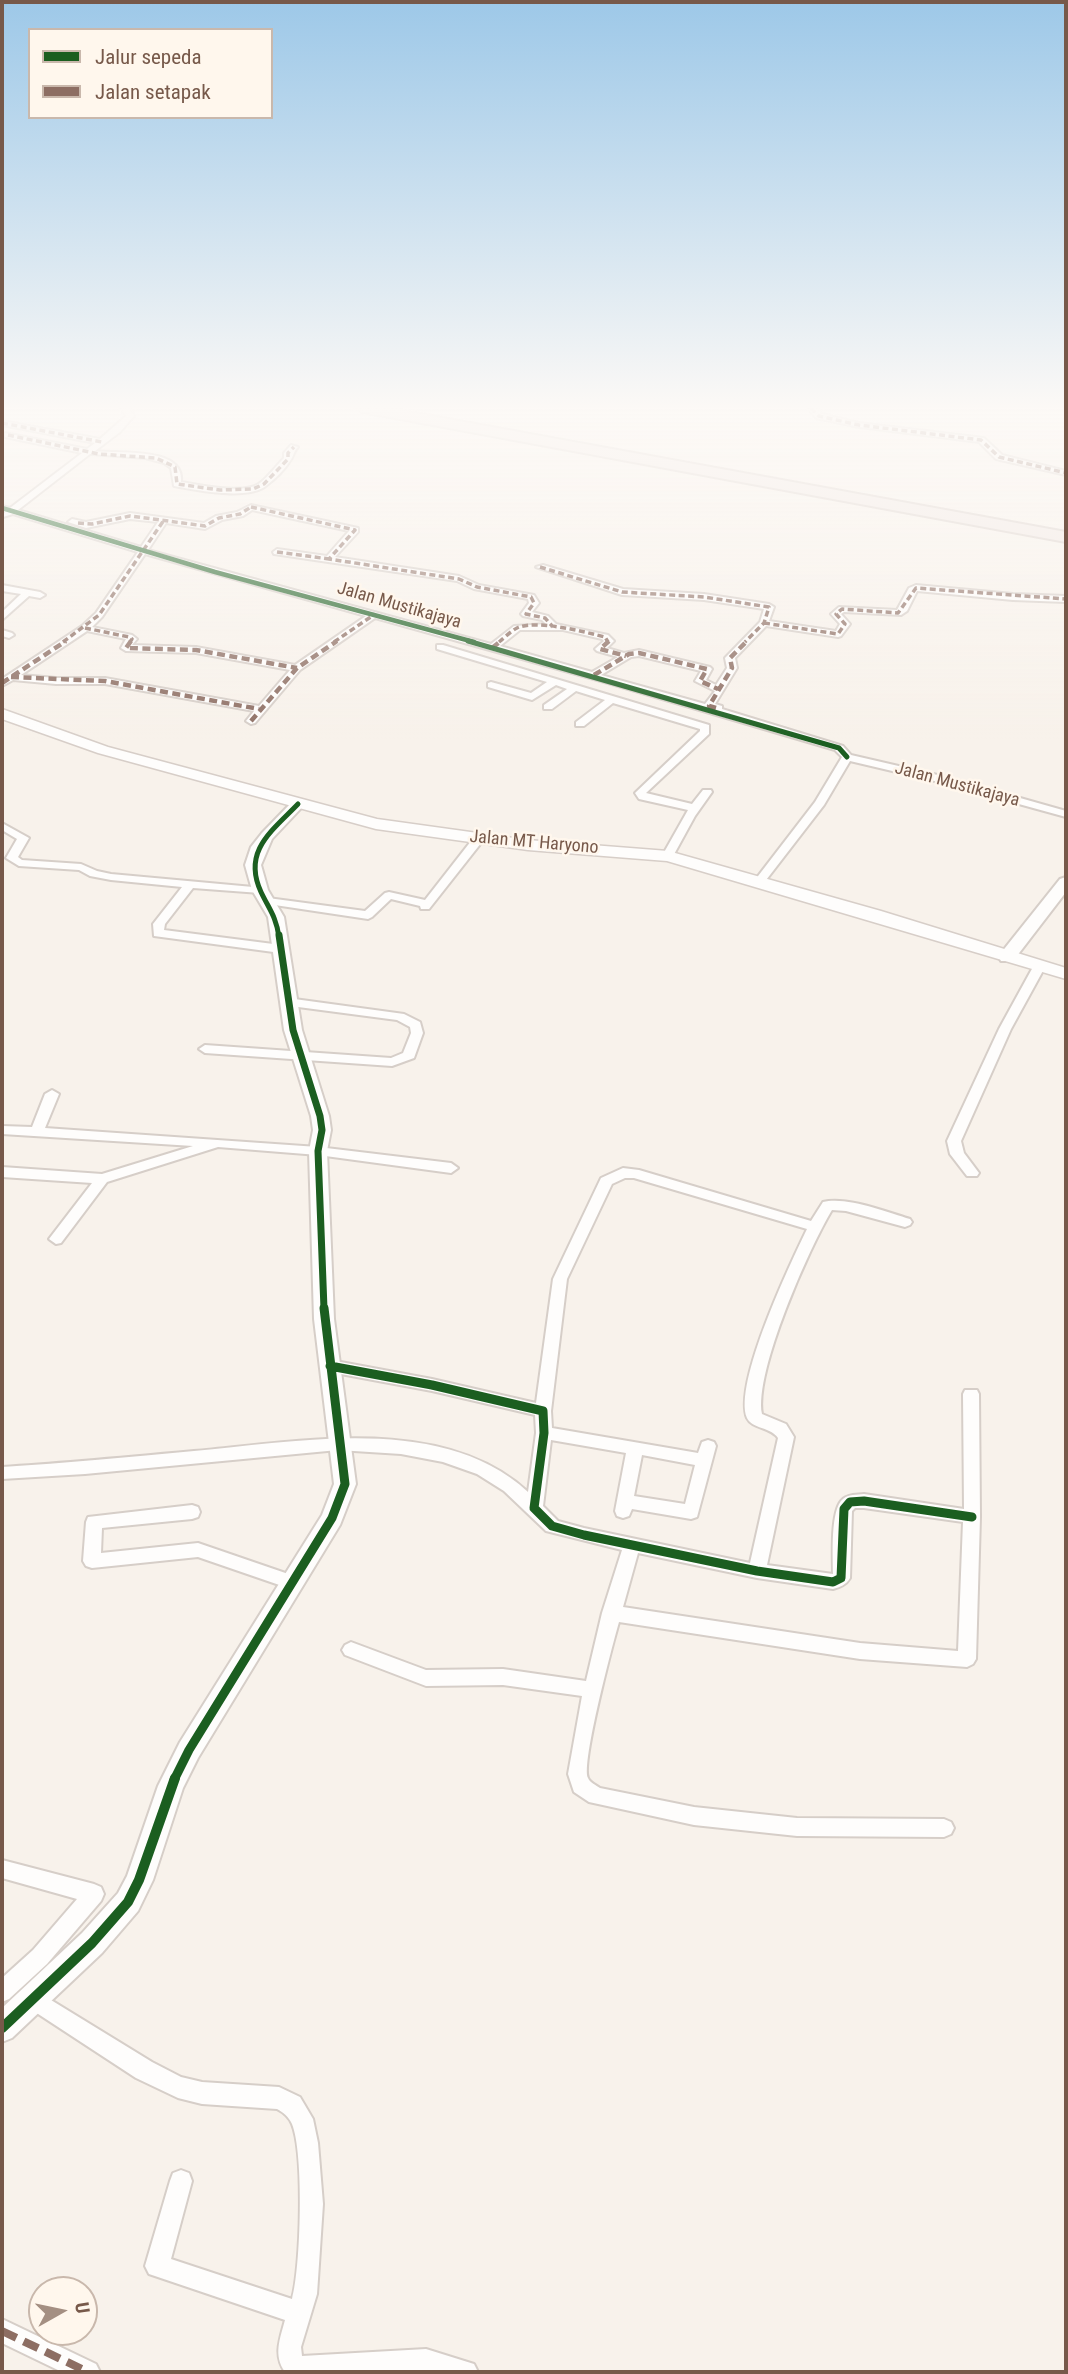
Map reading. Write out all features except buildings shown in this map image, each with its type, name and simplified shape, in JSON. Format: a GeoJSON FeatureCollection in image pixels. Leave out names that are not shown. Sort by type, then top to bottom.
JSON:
{"type":"FeatureCollection","features":[{"type":"Feature","properties":{"kind":"highway"},"geometry":{"type":"LineString","coordinates":[[967,519],[1066,537]]}},
{"type":"Feature","properties":{"kind":"highway"},"geometry":{"type":"LineString","coordinates":[[1015,519],[1066,528]]}},
{"type":"Feature","properties":{"kind":"main road","name":"Jalan MT Haryono"},"geometry":{"type":"LineString","coordinates":[[2,714],[103,750],[389,827],[668,856],[1066,974]]}},
{"type":"Feature","properties":{"kind":"street","name":"Jalan Mustikajaya"},"geometry":{"type":"LineString","coordinates":[[37,519],[142,552],[594,675],[829,745],[845,754],[1066,814]]}},
{"type":"Feature","properties":{"kind":"street"},"geometry":{"type":"LineString","coordinates":[[50,519],[86,525],[116,519]]}},
{"type":"Feature","properties":{"kind":"street"},"geometry":{"type":"LineString","coordinates":[[154,519],[205,526],[218,519]]}},
{"type":"Feature","properties":{"kind":"street"},"geometry":{"type":"LineString","coordinates":[[304,519],[355,530],[330,559]]}},
{"type":"Feature","properties":{"kind":"street"},"geometry":{"type":"LineString","coordinates":[[6,680],[85,628],[99,614],[164,520]]}},
{"type":"Feature","properties":{"kind":"street"},"geometry":{"type":"LineString","coordinates":[[276,552],[459,579],[477,587],[531,597],[534,603],[526,614],[544,618],[553,627]]}},
{"type":"Feature","properties":{"kind":"street"},"geometry":{"type":"LineString","coordinates":[[540,567],[622,592],[704,597],[769,608],[764,623],[730,658],[732,668],[709,706],[832,743],[841,747],[845,754],[831,788],[759,882]]}},
{"type":"Feature","properties":{"kind":"street"},"geometry":{"type":"LineString","coordinates":[[2,588],[40,595]]}},
{"type":"Feature","properties":{"kind":"street"},"geometry":{"type":"LineString","coordinates":[[764,623],[838,634],[845,624],[836,614],[842,609],[898,613],[916,588],[1013,597],[1066,598]]}},
{"type":"Feature","properties":{"kind":"street"},"geometry":{"type":"LineString","coordinates":[[2,617],[27,593]]}},
{"type":"Feature","properties":{"kind":"street"},"geometry":{"type":"LineString","coordinates":[[251,721],[297,668],[375,614]]}},
{"type":"Feature","properties":{"kind":"street"},"geometry":{"type":"LineString","coordinates":[[85,628],[129,637],[132,639],[126,648],[196,650],[297,668]]}},
{"type":"Feature","properties":{"kind":"street"},"geometry":{"type":"LineString","coordinates":[[492,648],[517,628],[578,629],[605,637],[609,641],[600,649],[626,656],[644,654],[707,669],[700,681],[719,689]]}},
{"type":"Feature","properties":{"kind":"street"},"geometry":{"type":"LineString","coordinates":[[440,647],[613,698],[706,729],[640,793],[643,797],[695,808]]}},
{"type":"Feature","properties":{"kind":"street"},"geometry":{"type":"LineString","coordinates":[[594,675],[626,656]]}},
{"type":"Feature","properties":{"kind":"street"},"geometry":{"type":"LineString","coordinates":[[6,680],[105,681],[259,709]]}},
{"type":"Feature","properties":{"kind":"street"},"geometry":{"type":"LineString","coordinates":[[491,685],[532,697],[555,681]]}},
{"type":"Feature","properties":{"kind":"street"},"geometry":{"type":"LineString","coordinates":[[548,707],[576,687]]}},
{"type":"Feature","properties":{"kind":"street"},"geometry":{"type":"LineString","coordinates":[[580,724],[613,698]]}},
{"type":"Feature","properties":{"kind":"street"},"geometry":{"type":"LineString","coordinates":[[668,856],[707,792]]}},
{"type":"Feature","properties":{"kind":"street"},"geometry":{"type":"LineString","coordinates":[[2,2028],[92,1943],[128,1902],[139,1880],[171,1786],[189,1750],[332,1518],[343,1494],[345,1484],[324,1319],[318,1151],[322,1130],[320,1116],[299,1055],[288,1002],[276,917],[253,865],[259,847],[298,804]]}},
{"type":"Feature","properties":{"kind":"street"},"geometry":{"type":"LineString","coordinates":[[2,826],[23,838],[12,858],[19,863],[81,867],[93,874],[264,895],[368,915],[389,895],[426,906],[479,838]]}},
{"type":"Feature","properties":{"kind":"street"},"geometry":{"type":"LineString","coordinates":[[1007,957],[1066,882]]}},
{"type":"Feature","properties":{"kind":"street"},"geometry":{"type":"LineString","coordinates":[[188,884],[159,924],[158,933],[281,949]]}},
{"type":"Feature","properties":{"kind":"street"},"geometry":{"type":"LineString","coordinates":[[972,1173],[957,1154],[954,1141],[1005,1029],[1039,967]]}},
{"type":"Feature","properties":{"kind":"street"},"geometry":{"type":"LineString","coordinates":[[205,1049],[399,1061],[409,1055],[417,1028],[412,1021],[400,1017],[288,1002]]}},
{"type":"Feature","properties":{"kind":"street"},"geometry":{"type":"LineString","coordinates":[[37,1131],[52,1094]]}},
{"type":"Feature","properties":{"kind":"street"},"geometry":{"type":"LineString","coordinates":[[2,1130],[318,1151],[451,1168]]}},
{"type":"Feature","properties":{"kind":"street"},"geometry":{"type":"LineString","coordinates":[[2,1172],[102,1179],[217,1143]]}},
{"type":"Feature","properties":{"kind":"street"},"geometry":{"type":"LineString","coordinates":[[534,1508],[560,1279],[606,1181],[614,1175],[634,1173],[817,1227]]}},
{"type":"Feature","properties":{"kind":"street"},"geometry":{"type":"LineString","coordinates":[[56,1239],[102,1179]]}},
{"type":"Feature","properties":{"kind":"street"},"geometry":{"type":"LineString","coordinates":[[757,1571],[786,1437],[780,1428],[755,1418],[750,1409],[761,1361],[781,1302],[825,1208],[834,1204],[905,1222]]}},
{"type":"Feature","properties":{"kind":"street"},"geometry":{"type":"LineString","coordinates":[[330,1366],[432,1385],[543,1411]]}},
{"type":"Feature","properties":{"kind":"street"},"geometry":{"type":"LineString","coordinates":[[611,1613],[860,1651],[967,1659],[972,1517],[971,1394]]}},
{"type":"Feature","properties":{"kind":"street"},"geometry":{"type":"LineString","coordinates":[[544,1433],[635,1448],[706,1453],[691,1512],[624,1506],[635,1448]]}},
{"type":"Feature","properties":{"kind":"street"},"geometry":{"type":"LineString","coordinates":[[2,1473],[85,1468],[338,1444],[377,1445],[446,1456],[489,1472],[505,1482],[552,1526],[632,1546],[757,1571],[838,1581],[843,1562],[844,1509],[849,1502],[864,1501],[972,1517]]}},
{"type":"Feature","properties":{"kind":"street"},"geometry":{"type":"LineString","coordinates":[[192,1512],[94,1522],[92,1561],[198,1550],[291,1582]]}},
{"type":"Feature","properties":{"kind":"street"},"geometry":{"type":"LineString","coordinates":[[632,1546],[611,1613],[593,1690],[577,1774],[581,1786],[596,1796],[694,1816],[797,1827],[944,1828]]}},
{"type":"Feature","properties":{"kind":"street"},"geometry":{"type":"LineString","coordinates":[[351,1650],[426,1678],[503,1677],[593,1690]]}},
{"type":"Feature","properties":{"kind":"street"},"geometry":{"type":"LineString","coordinates":[[2,1868],[94,1894],[40,1957],[2,1992]]}},
{"type":"Feature","properties":{"kind":"street"},"geometry":{"type":"LineString","coordinates":[[33,1999],[144,2070],[178,2087],[201,2093],[279,2098],[292,2105],[302,2119],[312,2204],[305,2294],[289,2353],[291,2362],[298,2368],[426,2367],[467,2372]]}},
{"type":"Feature","properties":{"kind":"street"},"geometry":{"type":"LineString","coordinates":[[181,2182],[157,2266],[299,2313]]}},
{"type":"Feature","properties":{"kind":"street"},"geometry":{"type":"LineString","coordinates":[[2,2331],[88,2372]]}},
{"type":"Feature","properties":{"kind":"marked path"},"geometry":{"type":"LineString","coordinates":[[78,523],[92,524],[117,519]]}},
{"type":"Feature","properties":{"kind":"marked path"},"geometry":{"type":"LineString","coordinates":[[151,519],[205,526],[218,519]]}},
{"type":"Feature","properties":{"kind":"marked path"},"geometry":{"type":"LineString","coordinates":[[304,519],[355,530],[329,559],[459,579],[477,587],[531,597],[534,603],[526,614],[545,618],[553,627]]}},
{"type":"Feature","properties":{"kind":"marked path"},"geometry":{"type":"LineString","coordinates":[[2,683],[85,628],[99,615],[164,520]]}},
{"type":"Feature","properties":{"kind":"marked path"},"geometry":{"type":"LineString","coordinates":[[277,552],[329,559]]}},
{"type":"Feature","properties":{"kind":"marked path"},"geometry":{"type":"LineString","coordinates":[[540,567],[622,592],[704,597],[769,607],[764,623],[730,658],[732,668],[709,706],[716,708]]}},
{"type":"Feature","properties":{"kind":"marked path"},"geometry":{"type":"LineString","coordinates":[[764,623],[838,634],[845,624],[836,614],[842,609],[898,613],[916,588],[1066,599]]}},
{"type":"Feature","properties":{"kind":"marked path"},"geometry":{"type":"LineString","coordinates":[[251,721],[297,668],[375,614]]}},
{"type":"Feature","properties":{"kind":"marked path"},"geometry":{"type":"LineString","coordinates":[[492,648],[517,628],[563,627],[605,637],[609,641],[600,649],[626,656]]}},
{"type":"Feature","properties":{"kind":"marked path"},"geometry":{"type":"LineString","coordinates":[[85,628],[129,637],[132,639],[126,648],[196,650],[297,668]]}},
{"type":"Feature","properties":{"kind":"marked path"},"geometry":{"type":"LineString","coordinates":[[594,675],[629,654],[639,653],[707,669],[700,681],[718,689]]}},
{"type":"Feature","properties":{"kind":"marked path"},"geometry":{"type":"LineString","coordinates":[[11,677],[105,681],[259,709]]}},
{"type":"Feature","properties":{"kind":"marked path"},"geometry":{"type":"LineString","coordinates":[[2,2331],[88,2372]]}},
{"type":"Feature","properties":{"kind":"cycle path"},"geometry":{"type":"LineString","coordinates":[[38,519],[215,572],[684,701],[839,748],[847,757]]}},
{"type":"Feature","properties":{"kind":"cycle path"},"geometry":{"type":"LineString","coordinates":[[2,2028],[92,1943],[128,1902],[139,1880],[171,1786],[189,1750],[332,1518],[345,1484],[324,1319],[318,1151],[322,1130],[320,1116],[293,1030],[276,917],[260,890],[253,865],[259,847],[267,836],[298,804]]}},
{"type":"Feature","properties":{"kind":"cycle path"},"geometry":{"type":"LineString","coordinates":[[330,1366],[432,1385],[543,1411],[544,1433],[534,1508],[552,1526],[584,1535],[757,1571],[833,1582],[841,1578],[844,1509],[850,1502],[864,1501],[972,1517]]}}]}
